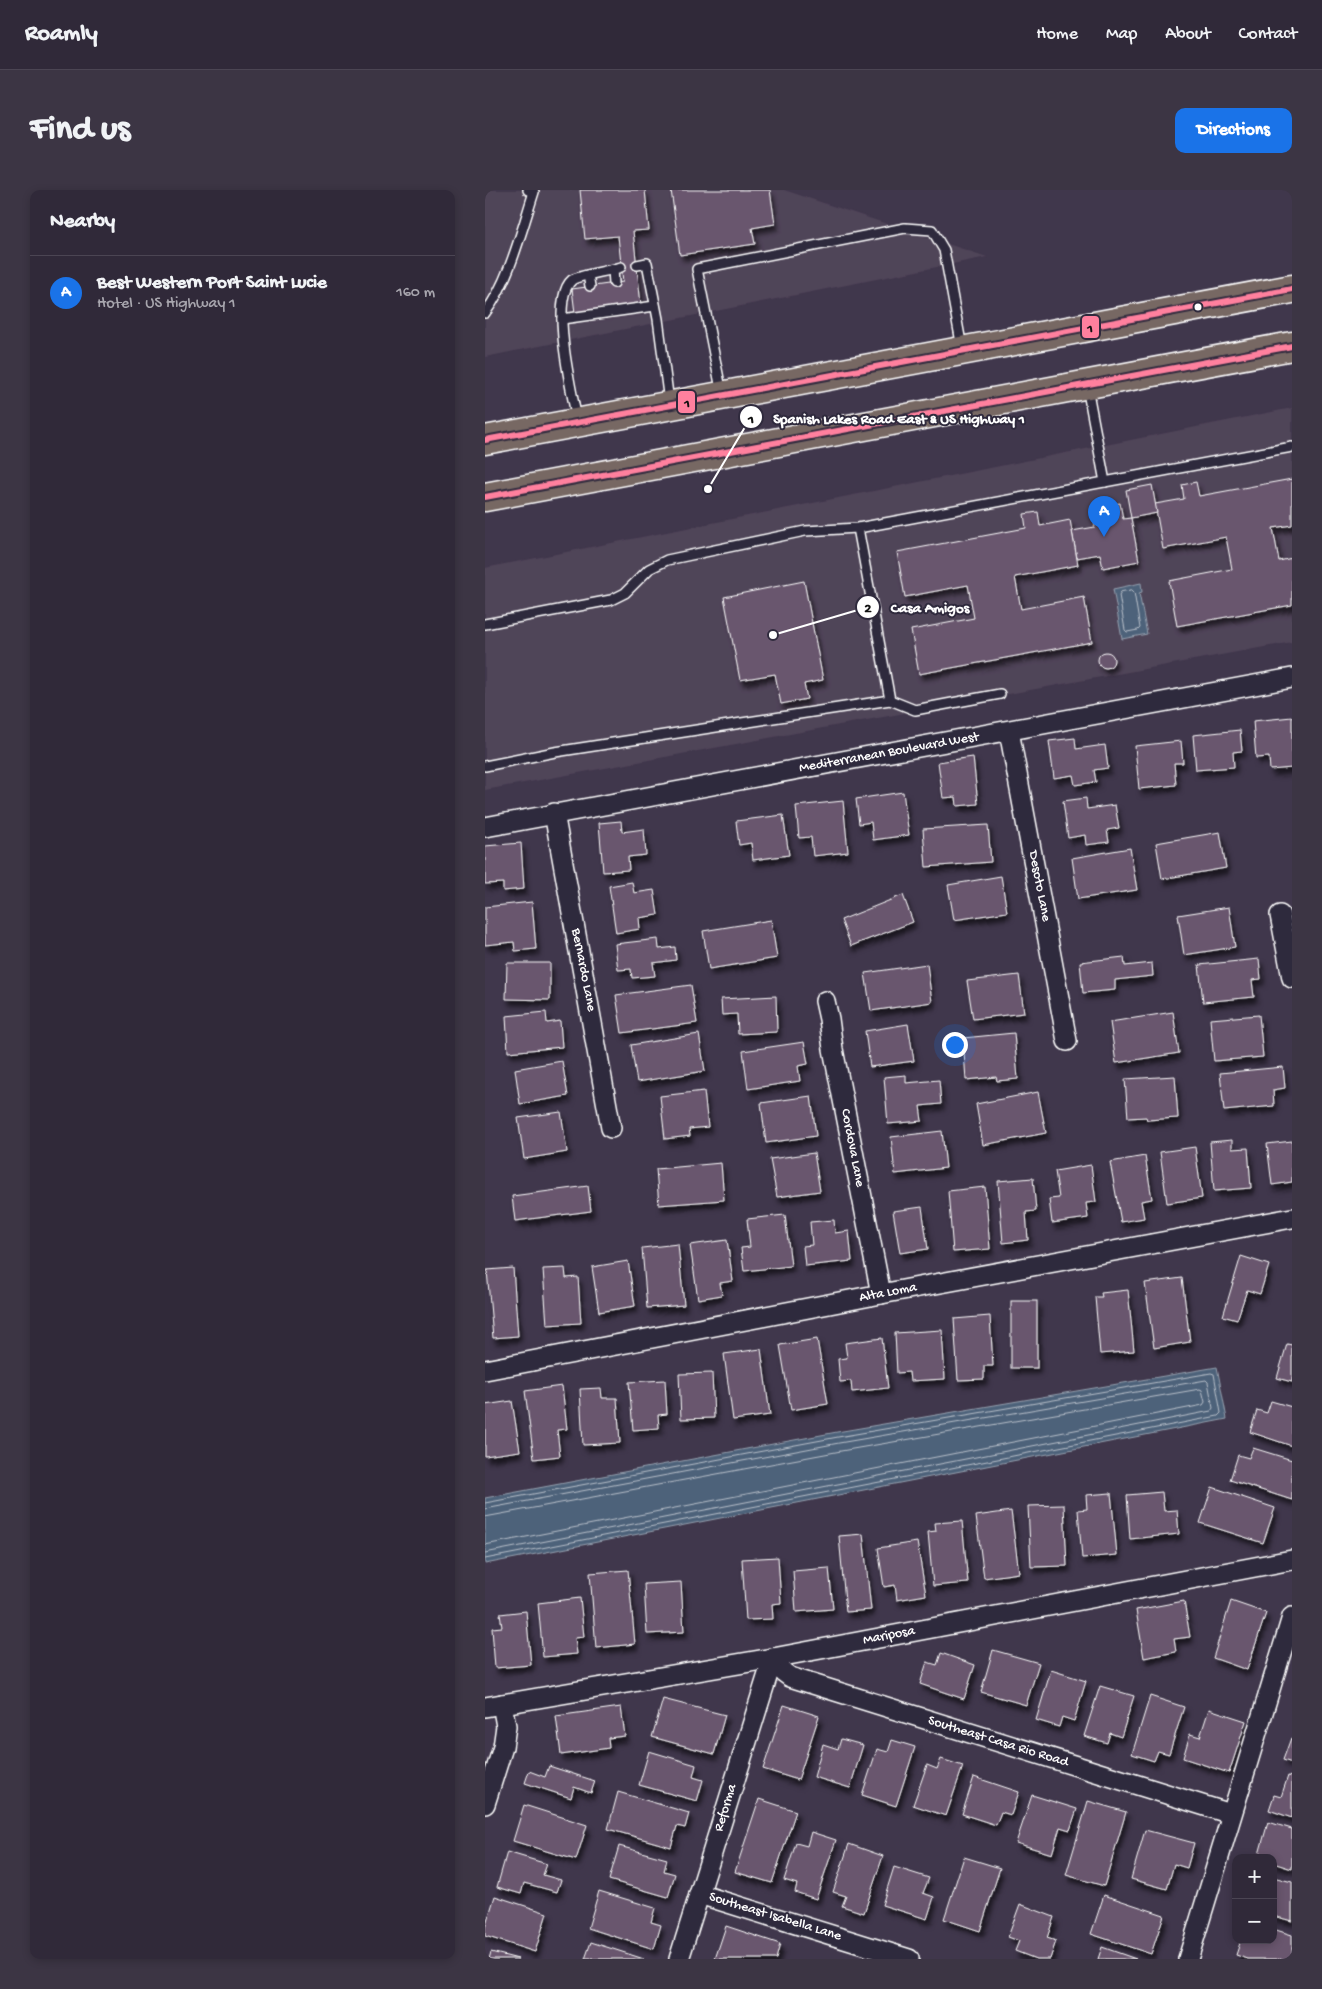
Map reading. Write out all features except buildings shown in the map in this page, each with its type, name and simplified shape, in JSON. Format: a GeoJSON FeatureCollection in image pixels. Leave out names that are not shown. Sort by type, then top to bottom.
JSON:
{"type":"FeatureCollection","features":[{"type":"Feature","properties":{"kind":"main road"},"geometry":{"type":"LineString","coordinates":[[491,442],[577,422],[1292,289]]}},
{"type":"Feature","properties":{"kind":"main road"},"geometry":{"type":"LineString","coordinates":[[485,497],[1292,346]]}},
{"type":"Feature","properties":{"kind":"street","name":"Mediterranean Boulevard West"},"geometry":{"type":"LineString","coordinates":[[485,826],[1292,678]]}},
{"type":"Feature","properties":{"kind":"street","name":"Desoto Lane"},"geometry":{"type":"LineString","coordinates":[[1009,731],[1067,1041]]}},
{"type":"Feature","properties":{"kind":"street","name":"Bernardo Lane"},"geometry":{"type":"LineString","coordinates":[[554,813],[611,1128]]}},
{"type":"Feature","properties":{"kind":"street"},"geometry":{"type":"LineString","coordinates":[[1280,916],[1292,978]]}},
{"type":"Feature","properties":{"kind":"street","name":"Cordova Lane"},"geometry":{"type":"LineString","coordinates":[[825,1001],[881,1294]]}},
{"type":"Feature","properties":{"kind":"street","name":"Alta Loma"},"geometry":{"type":"LineString","coordinates":[[485,1370],[1292,1218]]}},
{"type":"Feature","properties":{"kind":"street","name":"Mariposa"},"geometry":{"type":"LineString","coordinates":[[493,1705],[773,1658],[1292,1560]]}},
{"type":"Feature","properties":{"kind":"street"},"geometry":{"type":"LineString","coordinates":[[1188,1959],[1292,1617]]}},
{"type":"Feature","properties":{"kind":"street","name":"Southeast Casa Rio Road"},"geometry":{"type":"LineString","coordinates":[[773,1658],[782,1672],[790,1678],[1231,1814]]}},
{"type":"Feature","properties":{"kind":"street","name":"Reforma"},"geometry":{"type":"LineString","coordinates":[[679,1959],[773,1658]]}},
{"type":"Feature","properties":{"kind":"street"},"geometry":{"type":"LineString","coordinates":[[485,1804],[503,1747],[506,1726],[493,1705]]}},
{"type":"Feature","properties":{"kind":"street","name":"Southeast Isabella Lane"},"geometry":{"type":"LineString","coordinates":[[699,1894],[909,1959]]}},
{"type":"Feature","properties":{"kind":"lane"},"geometry":{"type":"LineString","coordinates":[[485,313],[500,288],[519,236],[534,192],[528,190]]}},
{"type":"Feature","properties":{"kind":"lane"},"geometry":{"type":"LineString","coordinates":[[723,395],[697,269],[905,228],[932,230],[944,250],[963,351]]}},
{"type":"Feature","properties":{"kind":"lane"},"geometry":{"type":"LineString","coordinates":[[637,265],[647,263],[670,405]]}},
{"type":"Feature","properties":{"kind":"lane"},"geometry":{"type":"LineString","coordinates":[[577,422],[562,339],[564,290],[573,279],[617,269],[614,284]]}},
{"type":"Feature","properties":{"kind":"lane"},"geometry":{"type":"LineString","coordinates":[[588,275],[590,286]]}},
{"type":"Feature","properties":{"kind":"lane"},"geometry":{"type":"LineString","coordinates":[[562,319],[595,312],[655,306]]}},
{"type":"Feature","properties":{"kind":"lane"},"geometry":{"type":"LineString","coordinates":[[1087,384],[1105,482]]}},
{"type":"Feature","properties":{"kind":"lane"},"geometry":{"type":"LineString","coordinates":[[485,624],[611,600],[625,593],[649,569],[667,560],[805,531],[858,528],[1292,447]]}},
{"type":"Feature","properties":{"kind":"lane"},"geometry":{"type":"LineString","coordinates":[[858,528],[890,700]]}},
{"type":"Feature","properties":{"kind":"lane"},"geometry":{"type":"LineString","coordinates":[[485,766],[555,752],[890,700],[915,710],[1000,694]]}},
{"type":"Feature","properties":{"kind":"shaded area"},"geometry":{"type":"Polygon","coordinates":[[[485,190],[784,190],[987,257],[485,357],[485,190]]]}},
{"type":"Feature","properties":{"kind":"shaded area"},"geometry":{"type":"Polygon","coordinates":[[[1292,408],[1292,642],[485,790],[485,568],[1292,408]]]}},
{"type":"Feature","properties":{"kind":"water"},"geometry":{"type":"Polygon","coordinates":[[[1141,583],[1142,592],[1139,593],[1147,634],[1122,639],[1113,589],[1141,583]]]}},
{"type":"Feature","properties":{"kind":"water"},"geometry":{"type":"Polygon","coordinates":[[[1217,1367],[1227,1419],[485,1564],[485,1498],[837,1432],[1217,1367]]]}},
{"type":"Feature","properties":{"kind":"transit line","name":"1"},"geometry":{"type":"LineString","coordinates":[[485,440],[1292,289]]}},
{"type":"Feature","properties":{"kind":"transit line","name":"1"},"geometry":{"type":"LineString","coordinates":[[485,497],[1292,346]]}},
{"type":"Feature","properties":{"kind":"place","name":"Spanish Lakes Road East & US Highway 1"},"geometry":{"type":"Point","coordinates":[708,489]}},
{"type":"Feature","properties":{"kind":"place","name":"Best Western Port Saint Lucie"},"geometry":{"type":"Point","coordinates":[1104,537]}},
{"type":"Feature","properties":{"kind":"place","name":"Casa Amigos"},"geometry":{"type":"Point","coordinates":[773,635]}}]}
